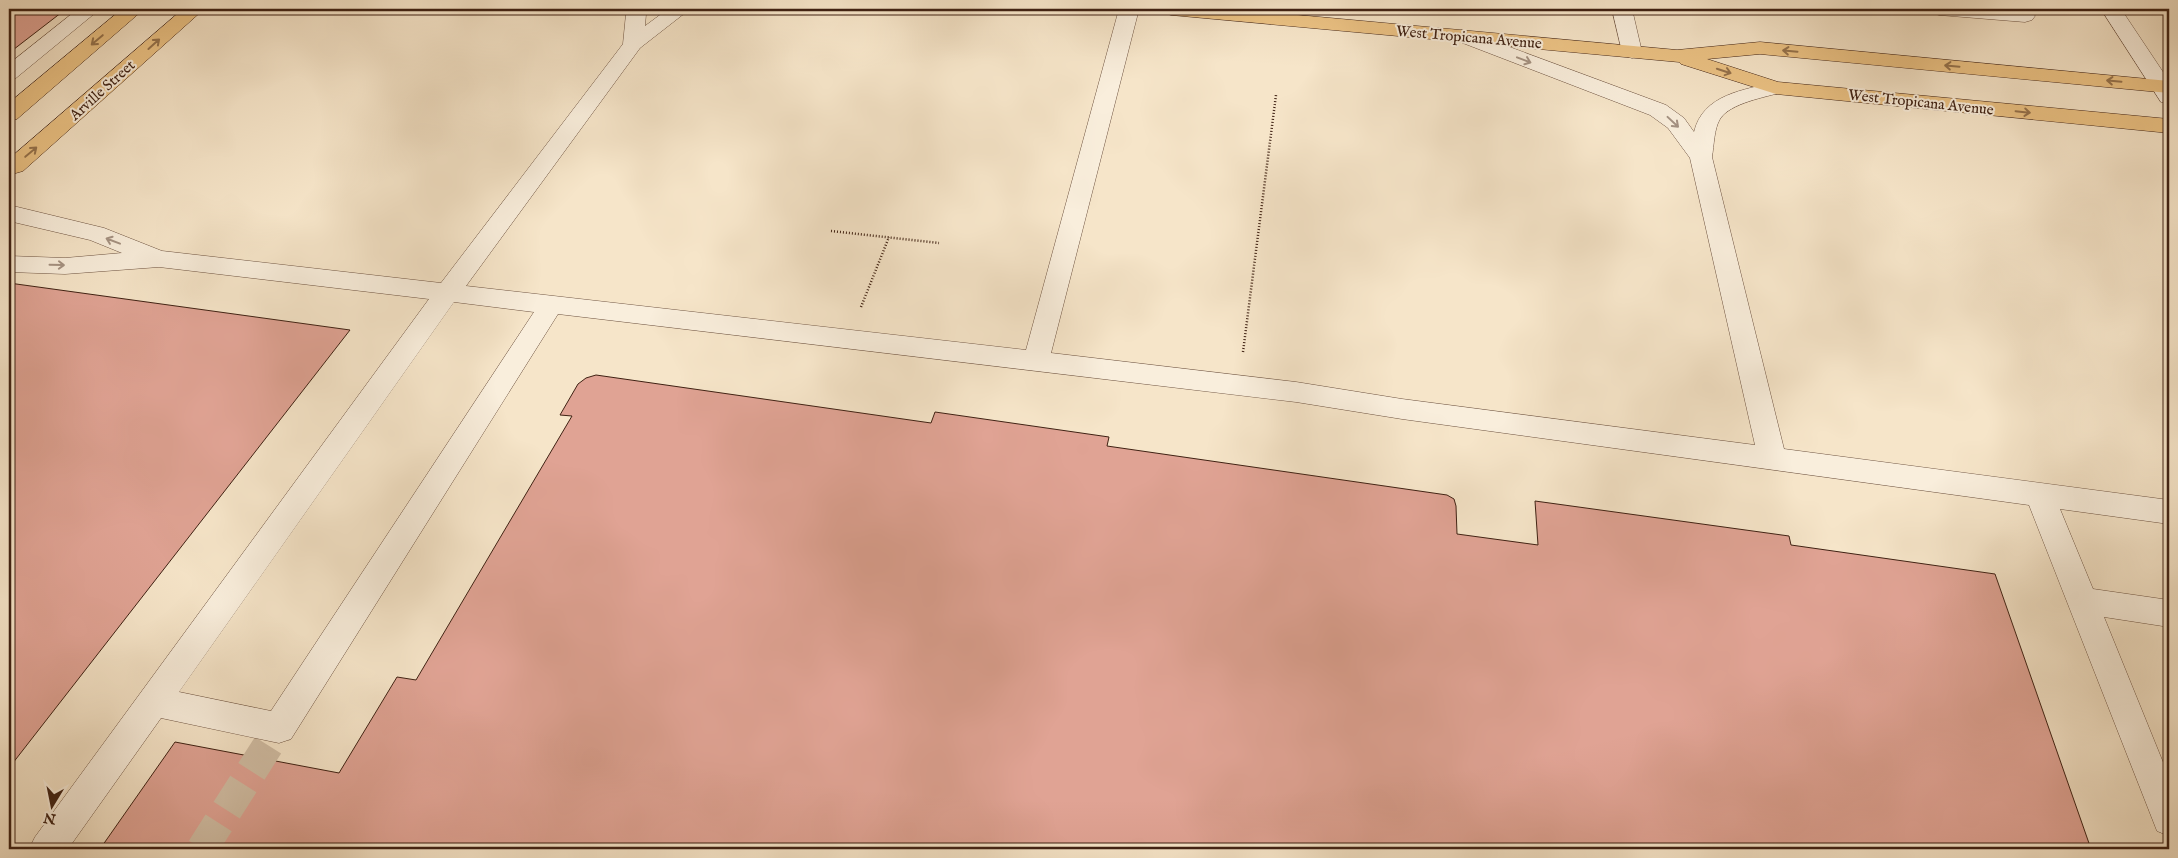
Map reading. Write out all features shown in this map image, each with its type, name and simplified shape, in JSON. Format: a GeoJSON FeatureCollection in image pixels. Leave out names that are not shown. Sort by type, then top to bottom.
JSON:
{"type":"FeatureCollection","features":[{"type":"Feature","properties":{"kind":"main road"},"geometry":{"type":"LineString","coordinates":[[9,114],[134,9]]}},
{"type":"Feature","properties":{"kind":"main road","name":"Arville Street"},"geometry":{"type":"LineString","coordinates":[[9,168],[15,166],[194,9]]}},
{"type":"Feature","properties":{"kind":"main road","name":"West Tropicana Avenue"},"geometry":{"type":"LineString","coordinates":[[1171,9],[1677,56],[1760,48],[2167,90]]}},
{"type":"Feature","properties":{"kind":"main road","name":"West Tropicana Avenue"},"geometry":{"type":"LineString","coordinates":[[1677,56],[1776,88],[2169,126]]}},
{"type":"Feature","properties":{"kind":"street"},"geometry":{"type":"LineString","coordinates":[[9,74],[90,9]]}},
{"type":"Feature","properties":{"kind":"street"},"geometry":{"type":"LineString","coordinates":[[632,9],[636,14],[633,44]]}},
{"type":"Feature","properties":{"kind":"street"},"geometry":{"type":"LineString","coordinates":[[47,849],[448,292],[633,44],[680,9]]}},
{"type":"Feature","properties":{"kind":"street"},"geometry":{"type":"LineString","coordinates":[[1036,360],[1129,9]]}},
{"type":"Feature","properties":{"kind":"street"},"geometry":{"type":"LineString","coordinates":[[1622,9],[1632,52]]}},
{"type":"Feature","properties":{"kind":"street"},"geometry":{"type":"LineString","coordinates":[[1939,9],[2025,16],[2020,9]]}},
{"type":"Feature","properties":{"kind":"street"},"geometry":{"type":"LineString","coordinates":[[2111,9],[2167,90]]}},
{"type":"Feature","properties":{"kind":"street"},"geometry":{"type":"LineString","coordinates":[[1462,36],[1658,110],[1676,123],[1701,157],[1772,458]]}},
{"type":"Feature","properties":{"kind":"street"},"geometry":{"type":"LineString","coordinates":[[1701,157],[1709,119],[1716,110],[1735,99],[1776,88]]}},
{"type":"Feature","properties":{"kind":"street"},"geometry":{"type":"LineString","coordinates":[[9,213],[96,234],[159,258]]}},
{"type":"Feature","properties":{"kind":"street"},"geometry":{"type":"LineString","coordinates":[[9,264],[65,266],[159,258],[1296,392],[1402,409],[2169,512]]}},
{"type":"Feature","properties":{"kind":"street"},"geometry":{"type":"LineString","coordinates":[[153,701],[279,728],[552,304]]}},
{"type":"Feature","properties":{"kind":"street"},"geometry":{"type":"LineString","coordinates":[[2040,495],[2169,819]]}},
{"type":"Feature","properties":{"kind":"street"},"geometry":{"type":"LineString","coordinates":[[2083,601],[2169,613]]}},
{"type":"Feature","properties":{"kind":"path"},"geometry":{"type":"LineString","coordinates":[[1242,360],[1276,94]]}},
{"type":"Feature","properties":{"kind":"path"},"geometry":{"type":"LineString","coordinates":[[831,231],[939,243]]}},
{"type":"Feature","properties":{"kind":"path"},"geometry":{"type":"LineString","coordinates":[[862,307],[889,237]]}},
{"type":"Feature","properties":{"kind":"building"},"geometry":{"type":"Polygon","coordinates":[[[9,9],[66,9],[9,53],[9,9]]]}},
{"type":"Feature","properties":{"kind":"building"},"geometry":{"type":"Polygon","coordinates":[[[9,283],[350,330],[9,768],[9,283]]]}},
{"type":"Feature","properties":{"kind":"building"},"geometry":{"type":"Polygon","coordinates":[[[596,375],[931,423],[935,412],[1109,437],[1107,446],[1447,495],[1454,499],[1456,506],[1457,534],[1538,545],[1535,501],[1789,536],[1791,545],[1995,574],[2091,849],[100,849],[175,742],[339,773],[397,677],[416,680],[572,416],[560,415],[578,384],[586,378],[596,375]]]}},
{"type":"Feature","properties":{"kind":"tunnel"},"geometry":{"type":"LineString","coordinates":[[202,849],[279,728]]}}]}
